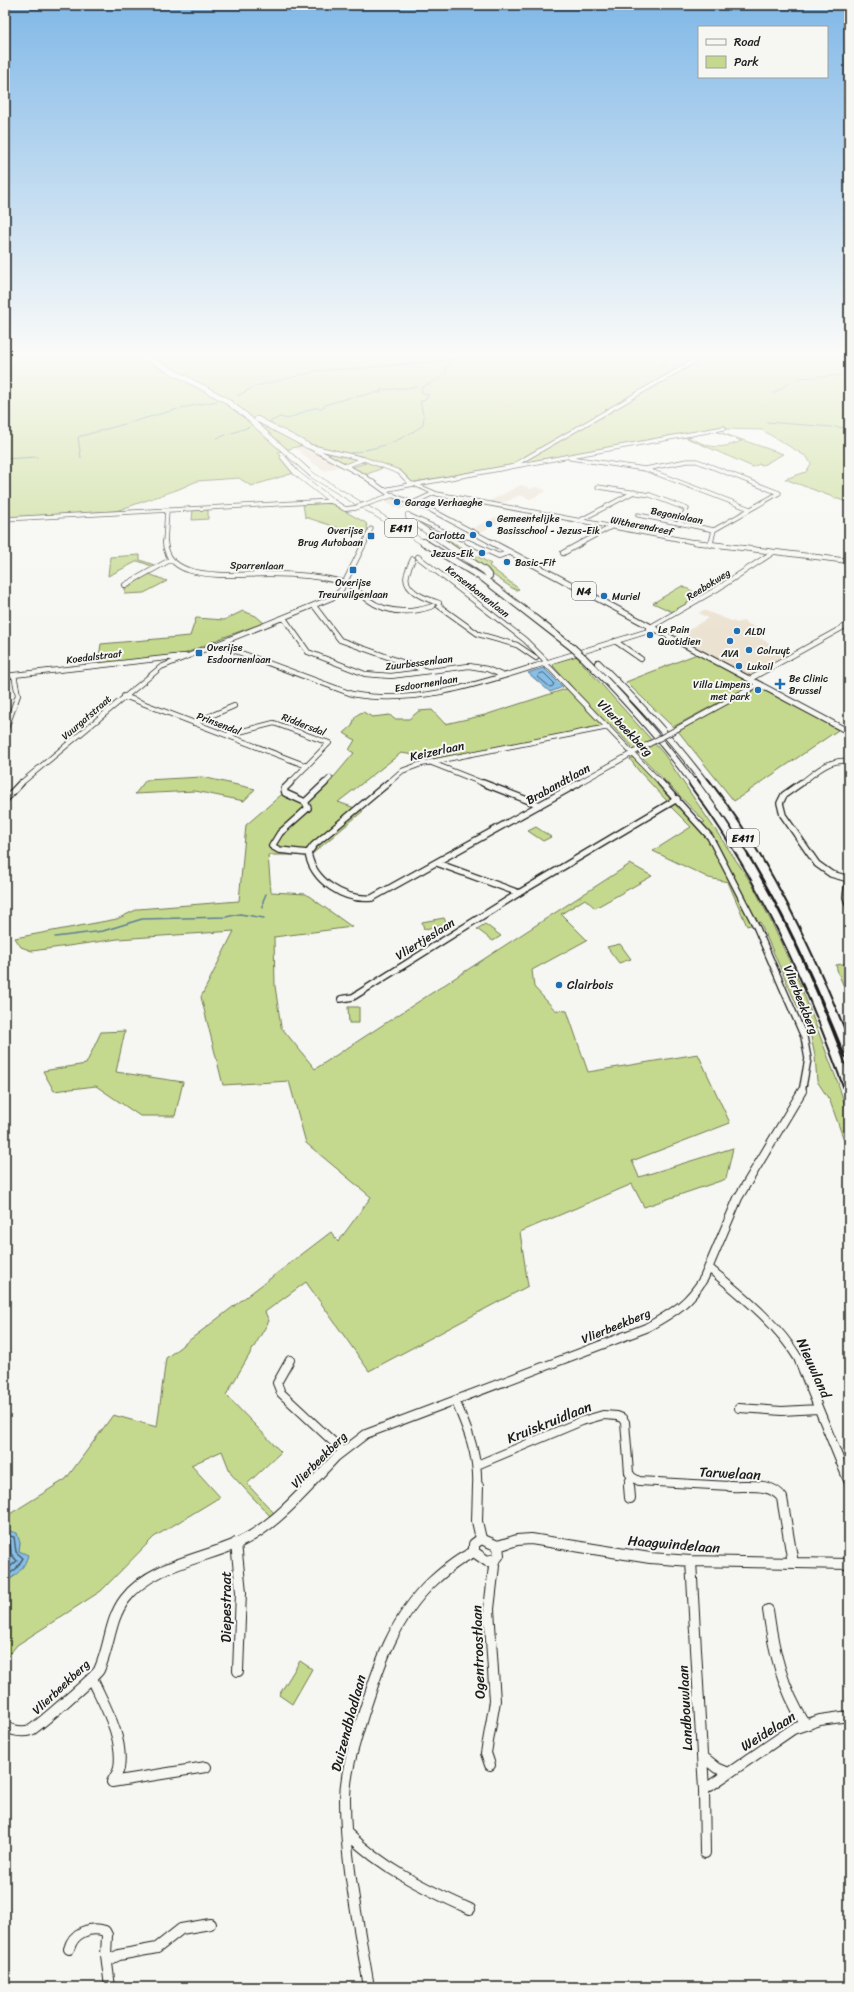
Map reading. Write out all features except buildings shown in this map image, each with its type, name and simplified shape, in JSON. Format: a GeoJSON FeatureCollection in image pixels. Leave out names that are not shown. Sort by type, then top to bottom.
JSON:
{"type":"FeatureCollection","features":[{"type":"Feature","properties":{"kind":"highway","name":"E411"},"geometry":{"type":"LineString","coordinates":[[279,448],[295,462],[327,484],[484,579],[576,647]]}},
{"type":"Feature","properties":{"kind":"highway"},"geometry":{"type":"LineString","coordinates":[[279,448],[278,450],[293,470],[322,492],[330,501]]}},
{"type":"Feature","properties":{"kind":"highway","name":"E411"},"geometry":{"type":"LineString","coordinates":[[287,448],[318,473],[489,576],[540,613],[586,656],[614,678],[662,728],[710,790],[745,840],[797,932],[822,986],[849,1053]]}},
{"type":"Feature","properties":{"kind":"highway"},"geometry":{"type":"LineString","coordinates":[[408,515],[409,519],[423,530],[485,571],[489,576]]}},
{"type":"Feature","properties":{"kind":"highway","name":"E411"},"geometry":{"type":"LineString","coordinates":[[586,656],[632,705],[680,762],[743,855],[786,932],[806,975],[824,1018],[849,1088]]}},
{"type":"Feature","properties":{"kind":"main road","name":"N4"},"geometry":{"type":"LineString","coordinates":[[313,448],[364,476],[393,495],[415,502],[849,732]]}},
{"type":"Feature","properties":{"kind":"main road"},"geometry":{"type":"LineString","coordinates":[[330,501],[344,508],[355,508],[393,495]]}},
{"type":"Feature","properties":{"kind":"street"},"geometry":{"type":"LineString","coordinates":[[318,448],[364,459],[399,472],[412,484]]}},
{"type":"Feature","properties":{"kind":"street"},"geometry":{"type":"LineString","coordinates":[[515,466],[546,448]]}},
{"type":"Feature","properties":{"kind":"street"},"geometry":{"type":"LineString","coordinates":[[417,484],[614,448]]}},
{"type":"Feature","properties":{"kind":"street"},"geometry":{"type":"LineString","coordinates":[[564,457],[645,469],[750,509]]}},
{"type":"Feature","properties":{"kind":"street"},"geometry":{"type":"LineString","coordinates":[[345,466],[364,459]]}},
{"type":"Feature","properties":{"kind":"street"},"geometry":{"type":"LineString","coordinates":[[645,469],[687,461],[697,461],[779,492],[714,530],[710,545]]}},
{"type":"Feature","properties":{"kind":"street","name":"Witherendreef"},"geometry":{"type":"LineString","coordinates":[[384,490],[417,484],[434,493],[710,545],[849,561]]}},
{"type":"Feature","properties":{"kind":"street"},"geometry":{"type":"LineString","coordinates":[[598,487],[650,495],[687,509],[679,523]]}},
{"type":"Feature","properties":{"kind":"street"},"geometry":{"type":"LineString","coordinates":[[580,520],[634,492]]}},
{"type":"Feature","properties":{"kind":"street"},"geometry":{"type":"LineString","coordinates":[[415,502],[434,493]]}},
{"type":"Feature","properties":{"kind":"street"},"geometry":{"type":"LineString","coordinates":[[5,518],[330,501]]}},
{"type":"Feature","properties":{"kind":"street"},"geometry":{"type":"LineString","coordinates":[[125,585],[170,560],[165,550],[167,510]]}},
{"type":"Feature","properties":{"kind":"street"},"geometry":{"type":"LineString","coordinates":[[408,515],[461,539]]}},
{"type":"Feature","properties":{"kind":"street","name":"Begonialaan"},"geometry":{"type":"LineString","coordinates":[[638,515],[714,530]]}},
{"type":"Feature","properties":{"kind":"street"},"geometry":{"type":"LineString","coordinates":[[563,553],[611,527]]}},
{"type":"Feature","properties":{"kind":"street","name":"Vuurgatstraat"},"geometry":{"type":"LineString","coordinates":[[5,800],[23,780],[157,670],[185,656],[237,635],[315,607],[336,596],[345,583],[371,529]]}},
{"type":"Feature","properties":{"kind":"street"},"geometry":{"type":"LineString","coordinates":[[466,541],[499,556],[516,555]]}},
{"type":"Feature","properties":{"kind":"street"},"geometry":{"type":"LineString","coordinates":[[502,555],[510,552]]}},
{"type":"Feature","properties":{"kind":"street","name":"Reebokweg"},"geometry":{"type":"LineString","coordinates":[[654,628],[718,589],[772,553]]}},
{"type":"Feature","properties":{"kind":"street","name":"Kersenbomenlaan"},"geometry":{"type":"LineString","coordinates":[[418,556],[527,641],[544,662]]}},
{"type":"Feature","properties":{"kind":"street"},"geometry":{"type":"LineString","coordinates":[[414,559],[406,575],[407,584],[415,592],[433,604],[439,606],[478,634],[517,645],[536,658]]}},
{"type":"Feature","properties":{"kind":"street","name":"Sparrenlaan"},"geometry":{"type":"LineString","coordinates":[[170,560],[188,570],[206,574],[283,574],[345,583]]}},
{"type":"Feature","properties":{"kind":"street"},"geometry":{"type":"LineString","coordinates":[[345,583],[374,604],[388,610],[412,611],[433,604]]}},
{"type":"Feature","properties":{"kind":"street"},"geometry":{"type":"LineString","coordinates":[[315,607],[340,640],[428,671]]}},
{"type":"Feature","properties":{"kind":"street","name":"Zuurbessenlaan"},"geometry":{"type":"LineString","coordinates":[[284,618],[308,652],[322,659],[375,676],[391,676],[469,666],[487,668],[504,676]]}},
{"type":"Feature","properties":{"kind":"street"},"geometry":{"type":"LineString","coordinates":[[750,679],[849,624]]}},
{"type":"Feature","properties":{"kind":"street","name":"Esdoornenlaan"},"geometry":{"type":"LineString","coordinates":[[215,644],[339,690],[374,698],[402,697],[433,693],[504,676],[654,628]]}},
{"type":"Feature","properties":{"kind":"street"},"geometry":{"type":"LineString","coordinates":[[517,645],[527,641]]}},
{"type":"Feature","properties":{"kind":"street"},"geometry":{"type":"LineString","coordinates":[[615,641],[641,659]]}},
{"type":"Feature","properties":{"kind":"street","name":"Koedalstraat"},"geometry":{"type":"LineString","coordinates":[[5,676],[180,655],[185,656]]}},
{"type":"Feature","properties":{"kind":"street","name":"Vlierbeekberg"},"geometry":{"type":"LineString","coordinates":[[5,1726],[16,1732],[24,1732],[33,1729],[98,1672],[104,1661],[114,1621],[126,1598],[140,1586],[188,1561],[236,1544],[264,1528],[281,1515],[343,1451],[355,1441],[373,1431],[646,1328],[663,1320],[690,1300],[709,1268],[738,1198],[802,1093],[807,1072],[808,1055],[804,1037],[736,884],[710,837],[677,799],[544,662]]}},
{"type":"Feature","properties":{"kind":"street"},"geometry":{"type":"LineString","coordinates":[[5,731],[18,695],[14,675]]}},
{"type":"Feature","properties":{"kind":"street","name":"Brabandtlaan"},"geometry":{"type":"LineString","coordinates":[[308,853],[309,862],[322,881],[358,900],[365,901],[438,863],[647,745],[759,684]]}},
{"type":"Feature","properties":{"kind":"street","name":"Prinsendal"},"geometry":{"type":"LineString","coordinates":[[124,696],[306,767]]}},
{"type":"Feature","properties":{"kind":"street"},"geometry":{"type":"LineString","coordinates":[[194,723],[229,710],[234,706]]}},
{"type":"Feature","properties":{"kind":"street","name":"Riddersdal"},"geometry":{"type":"LineString","coordinates":[[226,735],[274,723],[330,743],[306,767]]}},
{"type":"Feature","properties":{"kind":"street","name":"Keizerlaan"},"geometry":{"type":"LineString","coordinates":[[308,853],[314,845],[402,771],[432,762],[608,727]]}},
{"type":"Feature","properties":{"kind":"street"},"geometry":{"type":"LineString","coordinates":[[849,761],[837,760],[830,763],[784,795],[780,803],[784,815],[816,864],[831,874],[849,879]]}},
{"type":"Feature","properties":{"kind":"street"},"geometry":{"type":"LineString","coordinates":[[432,762],[540,805]]}},
{"type":"Feature","properties":{"kind":"street"},"geometry":{"type":"LineString","coordinates":[[306,767],[284,789],[285,793],[288,795],[305,802],[308,805],[308,808],[280,833],[272,847],[279,850],[308,853]]}},
{"type":"Feature","properties":{"kind":"street"},"geometry":{"type":"LineString","coordinates":[[305,802],[330,778]]}},
{"type":"Feature","properties":{"kind":"street","name":"Vliertjeslaan"},"geometry":{"type":"LineString","coordinates":[[341,999],[353,997],[519,894],[677,799]]}},
{"type":"Feature","properties":{"kind":"street"},"geometry":{"type":"LineString","coordinates":[[438,863],[519,894]]}},
{"type":"Feature","properties":{"kind":"street"},"geometry":{"type":"LineString","coordinates":[[849,875],[846,896],[849,906]]}},
{"type":"Feature","properties":{"kind":"street","name":"Nieuwland"},"geometry":{"type":"LineString","coordinates":[[709,1268],[768,1318],[783,1334],[798,1358],[849,1483]]}},
{"type":"Feature","properties":{"kind":"street"},"geometry":{"type":"LineString","coordinates":[[290,1360],[277,1383],[280,1393],[343,1451]]}},
{"type":"Feature","properties":{"kind":"street"},"geometry":{"type":"LineString","coordinates":[[455,1400],[469,1436],[477,1465],[476,1510],[478,1531],[481,1539],[498,1546],[499,1555],[496,1560],[487,1561],[474,1552],[474,1544],[481,1539]]}},
{"type":"Feature","properties":{"kind":"street"},"geometry":{"type":"LineString","coordinates":[[739,1408],[782,1411],[818,1409]]}},
{"type":"Feature","properties":{"kind":"street","name":"Kruiskruidlaan"},"geometry":{"type":"LineString","coordinates":[[477,1465],[582,1421],[603,1415],[617,1416],[622,1418],[625,1422],[628,1473],[632,1478],[629,1482],[630,1498]]}},
{"type":"Feature","properties":{"kind":"street","name":"Tarwelaan"},"geometry":{"type":"LineString","coordinates":[[632,1478],[639,1481],[771,1488],[778,1492],[782,1498],[793,1563]]}},
{"type":"Feature","properties":{"kind":"street","name":"Haagwindelaan"},"geometry":{"type":"LineString","coordinates":[[498,1546],[517,1540],[536,1540],[650,1558],[691,1561],[849,1564]]}},
{"type":"Feature","properties":{"kind":"street","name":"Diepestraat"},"geometry":{"type":"LineString","coordinates":[[236,1544],[241,1592],[238,1671]]}},
{"type":"Feature","properties":{"kind":"street","name":"Duizendbladlaan"},"geometry":{"type":"LineString","coordinates":[[369,1987],[351,1878],[347,1833],[345,1801],[352,1752],[380,1660],[391,1634],[409,1605],[431,1582],[460,1558],[474,1552]]}},
{"type":"Feature","properties":{"kind":"street","name":"Ogentroostlaan"},"geometry":{"type":"LineString","coordinates":[[490,1765],[486,1753],[495,1701],[489,1609],[494,1566],[492,1561]]}},
{"type":"Feature","properties":{"kind":"street","name":"Landbouwlaan"},"geometry":{"type":"LineString","coordinates":[[691,1561],[704,1790],[705,1853]]}},
{"type":"Feature","properties":{"kind":"street"},"geometry":{"type":"LineString","coordinates":[[768,1610],[773,1648],[781,1679],[790,1701],[805,1724]]}},
{"type":"Feature","properties":{"kind":"street"},"geometry":{"type":"LineString","coordinates":[[92,1678],[113,1727],[118,1746],[119,1769],[112,1782],[206,1766]]}},
{"type":"Feature","properties":{"kind":"street","name":"Weidelaan"},"geometry":{"type":"LineString","coordinates":[[704,1790],[793,1730],[805,1724],[837,1716],[849,1716]]}},
{"type":"Feature","properties":{"kind":"street"},"geometry":{"type":"LineString","coordinates":[[702,1756],[717,1768],[729,1773]]}},
{"type":"Feature","properties":{"kind":"street"},"geometry":{"type":"LineString","coordinates":[[347,1833],[360,1847],[389,1868],[432,1893],[470,1909]]}},
{"type":"Feature","properties":{"kind":"street"},"geometry":{"type":"LineString","coordinates":[[107,1961],[119,1955],[157,1948],[181,1929],[210,1924]]}},
{"type":"Feature","properties":{"kind":"street"},"geometry":{"type":"LineString","coordinates":[[69,1949],[72,1940],[78,1934],[104,1930],[107,1935],[107,1961],[110,1987]]}},
{"type":"Feature","properties":{"kind":"shaded area"},"geometry":{"type":"Polygon","coordinates":[[[296,448],[309,448],[341,466],[325,471],[311,462],[296,448]]]}},
{"type":"Feature","properties":{"kind":"shaded area"},"geometry":{"type":"Polygon","coordinates":[[[521,485],[531,489],[536,487],[547,491],[530,499],[520,495],[502,504],[488,502],[521,485]]]}},
{"type":"Feature","properties":{"kind":"shaded area"},"geometry":{"type":"Polygon","coordinates":[[[391,497],[415,504],[400,510],[385,502],[385,500],[391,497]]]}},
{"type":"Feature","properties":{"kind":"shaded area","name":"Gemeentelijke Basisschool - Jezus-Eik"},"geometry":{"type":"Polygon","coordinates":[[[495,517],[503,520],[479,533],[471,529],[495,517]]]}},
{"type":"Feature","properties":{"kind":"shaded area"},"geometry":{"type":"Polygon","coordinates":[[[703,610],[737,623],[743,621],[762,631],[756,636],[790,654],[750,676],[678,639],[689,633],[687,631],[708,618],[699,613],[703,610]]]}},
{"type":"Feature","properties":{"kind":"green space"},"geometry":{"type":"Polygon","coordinates":[[[5,448],[293,448],[278,452],[294,473],[251,486],[239,478],[197,481],[179,489],[116,511],[5,518],[5,448]]]}},
{"type":"Feature","properties":{"kind":"green space"},"geometry":{"type":"Polygon","coordinates":[[[315,448],[613,448],[415,482],[418,483],[411,483],[400,471],[360,459],[346,464],[315,448]]]}},
{"type":"Feature","properties":{"kind":"green space"},"geometry":{"type":"Polygon","coordinates":[[[709,448],[765,448],[783,454],[763,465],[759,464],[753,467],[709,448]]]}},
{"type":"Feature","properties":{"kind":"green space"},"geometry":{"type":"Polygon","coordinates":[[[792,448],[849,448],[849,503],[785,479],[806,472],[811,464],[807,457],[792,448]]]}},
{"type":"Feature","properties":{"kind":"green space"},"geometry":{"type":"Polygon","coordinates":[[[363,460],[385,467],[365,475],[352,467],[366,463],[358,462],[363,460]]]}},
{"type":"Feature","properties":{"kind":"green space"},"geometry":{"type":"Polygon","coordinates":[[[303,504],[332,504],[366,523],[368,529],[364,536],[305,517],[303,504]]]}},
{"type":"Feature","properties":{"kind":"green space"},"geometry":{"type":"Polygon","coordinates":[[[208,509],[208,519],[192,520],[193,510],[208,509]]]}},
{"type":"Feature","properties":{"kind":"green space"},"geometry":{"type":"Polygon","coordinates":[[[410,518],[491,564],[489,566],[519,589],[516,590],[512,588],[410,518]]]}},
{"type":"Feature","properties":{"kind":"green space"},"geometry":{"type":"Polygon","coordinates":[[[140,555],[140,560],[157,566],[154,567],[138,561],[108,576],[110,557],[140,555]]]}},
{"type":"Feature","properties":{"kind":"green space"},"geometry":{"type":"Polygon","coordinates":[[[149,574],[167,581],[144,593],[125,594],[125,588],[130,587],[133,583],[149,574]]]}},
{"type":"Feature","properties":{"kind":"green space"},"geometry":{"type":"Polygon","coordinates":[[[682,586],[702,596],[675,613],[653,603],[682,586]]]}},
{"type":"Feature","properties":{"kind":"green space"},"geometry":{"type":"Polygon","coordinates":[[[243,611],[256,616],[264,623],[224,637],[184,654],[98,664],[101,644],[190,636],[196,618],[224,620],[243,611]]]}},
{"type":"Feature","properties":{"kind":"green space"},"geometry":{"type":"Polygon","coordinates":[[[697,654],[753,684],[673,727],[626,682],[697,654]]]}},
{"type":"Feature","properties":{"kind":"green space"},"geometry":{"type":"Polygon","coordinates":[[[576,656],[664,754],[752,884],[800,984],[838,1083],[849,1118],[849,1154],[830,1101],[817,1081],[815,1056],[811,1037],[760,922],[747,926],[728,882],[709,878],[653,851],[691,827],[671,807],[661,812],[659,811],[672,803],[676,803],[698,824],[705,822],[611,725],[441,759],[401,753],[338,802],[363,811],[311,855],[268,855],[271,892],[306,894],[352,927],[274,937],[275,986],[281,1027],[315,1069],[630,864],[652,876],[595,908],[585,899],[561,914],[587,940],[532,970],[534,987],[555,1010],[567,1011],[588,1072],[698,1054],[730,1123],[632,1161],[639,1177],[733,1148],[726,1179],[644,1207],[632,1184],[520,1232],[528,1286],[369,1371],[306,1282],[265,1312],[269,1321],[226,1395],[281,1452],[247,1484],[275,1514],[271,1517],[231,1474],[222,1451],[191,1465],[220,1497],[154,1537],[101,1591],[17,1645],[5,1660],[5,1582],[15,1576],[20,1543],[10,1531],[5,1532],[5,1517],[66,1479],[113,1415],[157,1427],[166,1358],[331,1232],[338,1242],[371,1197],[306,1143],[289,1081],[223,1085],[201,997],[234,931],[118,939],[32,951],[21,947],[15,938],[117,919],[138,909],[239,901],[246,825],[287,790],[309,800],[333,778],[354,753],[349,750],[355,740],[344,733],[352,726],[355,717],[358,714],[363,712],[372,717],[390,715],[394,719],[409,719],[419,711],[432,710],[445,724],[485,715],[572,687],[553,666],[555,662],[576,656]]]}},
{"type":"Feature","properties":{"kind":"green space"},"geometry":{"type":"Polygon","coordinates":[[[760,686],[838,730],[734,801],[678,731],[760,686]]]}},
{"type":"Feature","properties":{"kind":"green space"},"geometry":{"type":"Polygon","coordinates":[[[634,757],[671,795],[671,798],[667,801],[638,770],[630,759],[634,757]]]}},
{"type":"Feature","properties":{"kind":"green space"},"geometry":{"type":"Polygon","coordinates":[[[202,777],[255,789],[244,801],[195,791],[135,794],[146,780],[202,777]]]}},
{"type":"Feature","properties":{"kind":"green space"},"geometry":{"type":"Polygon","coordinates":[[[536,827],[551,837],[543,841],[528,831],[536,827]]]}},
{"type":"Feature","properties":{"kind":"green space"},"geometry":{"type":"Polygon","coordinates":[[[444,918],[447,925],[424,929],[422,922],[444,918]]]}},
{"type":"Feature","properties":{"kind":"green space"},"geometry":{"type":"Polygon","coordinates":[[[485,924],[501,936],[493,941],[477,929],[485,924]]]}},
{"type":"Feature","properties":{"kind":"green space"},"geometry":{"type":"Polygon","coordinates":[[[620,944],[631,959],[619,963],[607,947],[620,944]]]}},
{"type":"Feature","properties":{"kind":"green space"},"geometry":{"type":"Polygon","coordinates":[[[849,963],[849,998],[836,965],[849,963]]]}},
{"type":"Feature","properties":{"kind":"green space"},"geometry":{"type":"Polygon","coordinates":[[[348,1007],[359,1007],[359,1023],[349,1023],[348,1007]]]}},
{"type":"Feature","properties":{"kind":"green space"},"geometry":{"type":"Polygon","coordinates":[[[125,1031],[116,1072],[183,1082],[175,1116],[140,1116],[96,1086],[54,1091],[43,1071],[86,1064],[101,1032],[125,1031]]]}},
{"type":"Feature","properties":{"kind":"green space"},"geometry":{"type":"Polygon","coordinates":[[[300,1661],[312,1669],[292,1704],[279,1695],[300,1661]]]}},
{"type":"Feature","properties":{"kind":"water"},"geometry":{"type":"Polygon","coordinates":[[[543,668],[563,687],[550,692],[528,673],[543,668]]]}},
{"type":"Feature","properties":{"kind":"water"},"geometry":{"type":"Polygon","coordinates":[[[10,1531],[17,1533],[20,1543],[19,1551],[28,1555],[20,1571],[5,1582],[5,1532],[10,1531]]]}},
{"type":"Feature","properties":{"kind":"waterway"},"geometry":{"type":"LineString","coordinates":[[80,448],[81,458]]}},
{"type":"Feature","properties":{"kind":"waterway"},"geometry":{"type":"LineString","coordinates":[[365,450],[373,448]]}},
{"type":"Feature","properties":{"kind":"waterway"},"geometry":{"type":"LineString","coordinates":[[346,454],[361,451]]}},
{"type":"Feature","properties":{"kind":"waterway"},"geometry":{"type":"LineString","coordinates":[[5,459],[37,457]]}},
{"type":"Feature","properties":{"kind":"waterway"},"geometry":{"type":"LineString","coordinates":[[263,908],[263,901],[266,894]]}},
{"type":"Feature","properties":{"kind":"waterway"},"geometry":{"type":"LineString","coordinates":[[55,937],[103,931],[142,919],[226,917],[240,914],[264,918]]}},
{"type":"Feature","properties":{"kind":"place","name":"Garage Verhaeghe"},"geometry":{"type":"Point","coordinates":[397,502]}},
{"type":"Feature","properties":{"kind":"place","name":"Gemeentelijke Basisschool - Jezus-Eik"},"geometry":{"type":"Point","coordinates":[489,524]}},
{"type":"Feature","properties":{"kind":"place","name":"Carlotta"},"geometry":{"type":"Point","coordinates":[473,535]}},
{"type":"Feature","properties":{"kind":"place","name":"Overijse Brug Autobaan"},"geometry":{"type":"Point","coordinates":[371,536]}},
{"type":"Feature","properties":{"kind":"place","name":"Jezus-Eik"},"geometry":{"type":"Point","coordinates":[482,553]}},
{"type":"Feature","properties":{"kind":"place","name":"Basic-Fit"},"geometry":{"type":"Point","coordinates":[507,562]}},
{"type":"Feature","properties":{"kind":"place","name":"Overijse Treurwilgenlaan"},"geometry":{"type":"Point","coordinates":[353,570]}},
{"type":"Feature","properties":{"kind":"place","name":"Muriel"},"geometry":{"type":"Point","coordinates":[604,596]}},
{"type":"Feature","properties":{"kind":"place","name":"ALDI"},"geometry":{"type":"Point","coordinates":[737,631]}},
{"type":"Feature","properties":{"kind":"place","name":"Le Pain Quotidien"},"geometry":{"type":"Point","coordinates":[650,635]}},
{"type":"Feature","properties":{"kind":"place","name":"AVA"},"geometry":{"type":"Point","coordinates":[730,641]}},
{"type":"Feature","properties":{"kind":"place","name":"Colruyt"},"geometry":{"type":"Point","coordinates":[749,650]}},
{"type":"Feature","properties":{"kind":"place","name":"Overijse Esdoornenlaan"},"geometry":{"type":"Point","coordinates":[199,653]}},
{"type":"Feature","properties":{"kind":"place","name":"Lukoil"},"geometry":{"type":"Point","coordinates":[739,666]}},
{"type":"Feature","properties":{"kind":"place","name":"Be Clinic Brussel"},"geometry":{"type":"Point","coordinates":[780,684]}},
{"type":"Feature","properties":{"kind":"place","name":"Villa Limpens met park"},"geometry":{"type":"Point","coordinates":[758,690]}},
{"type":"Feature","properties":{"kind":"place","name":"Clairbois"},"geometry":{"type":"Point","coordinates":[559,985]}}]}
